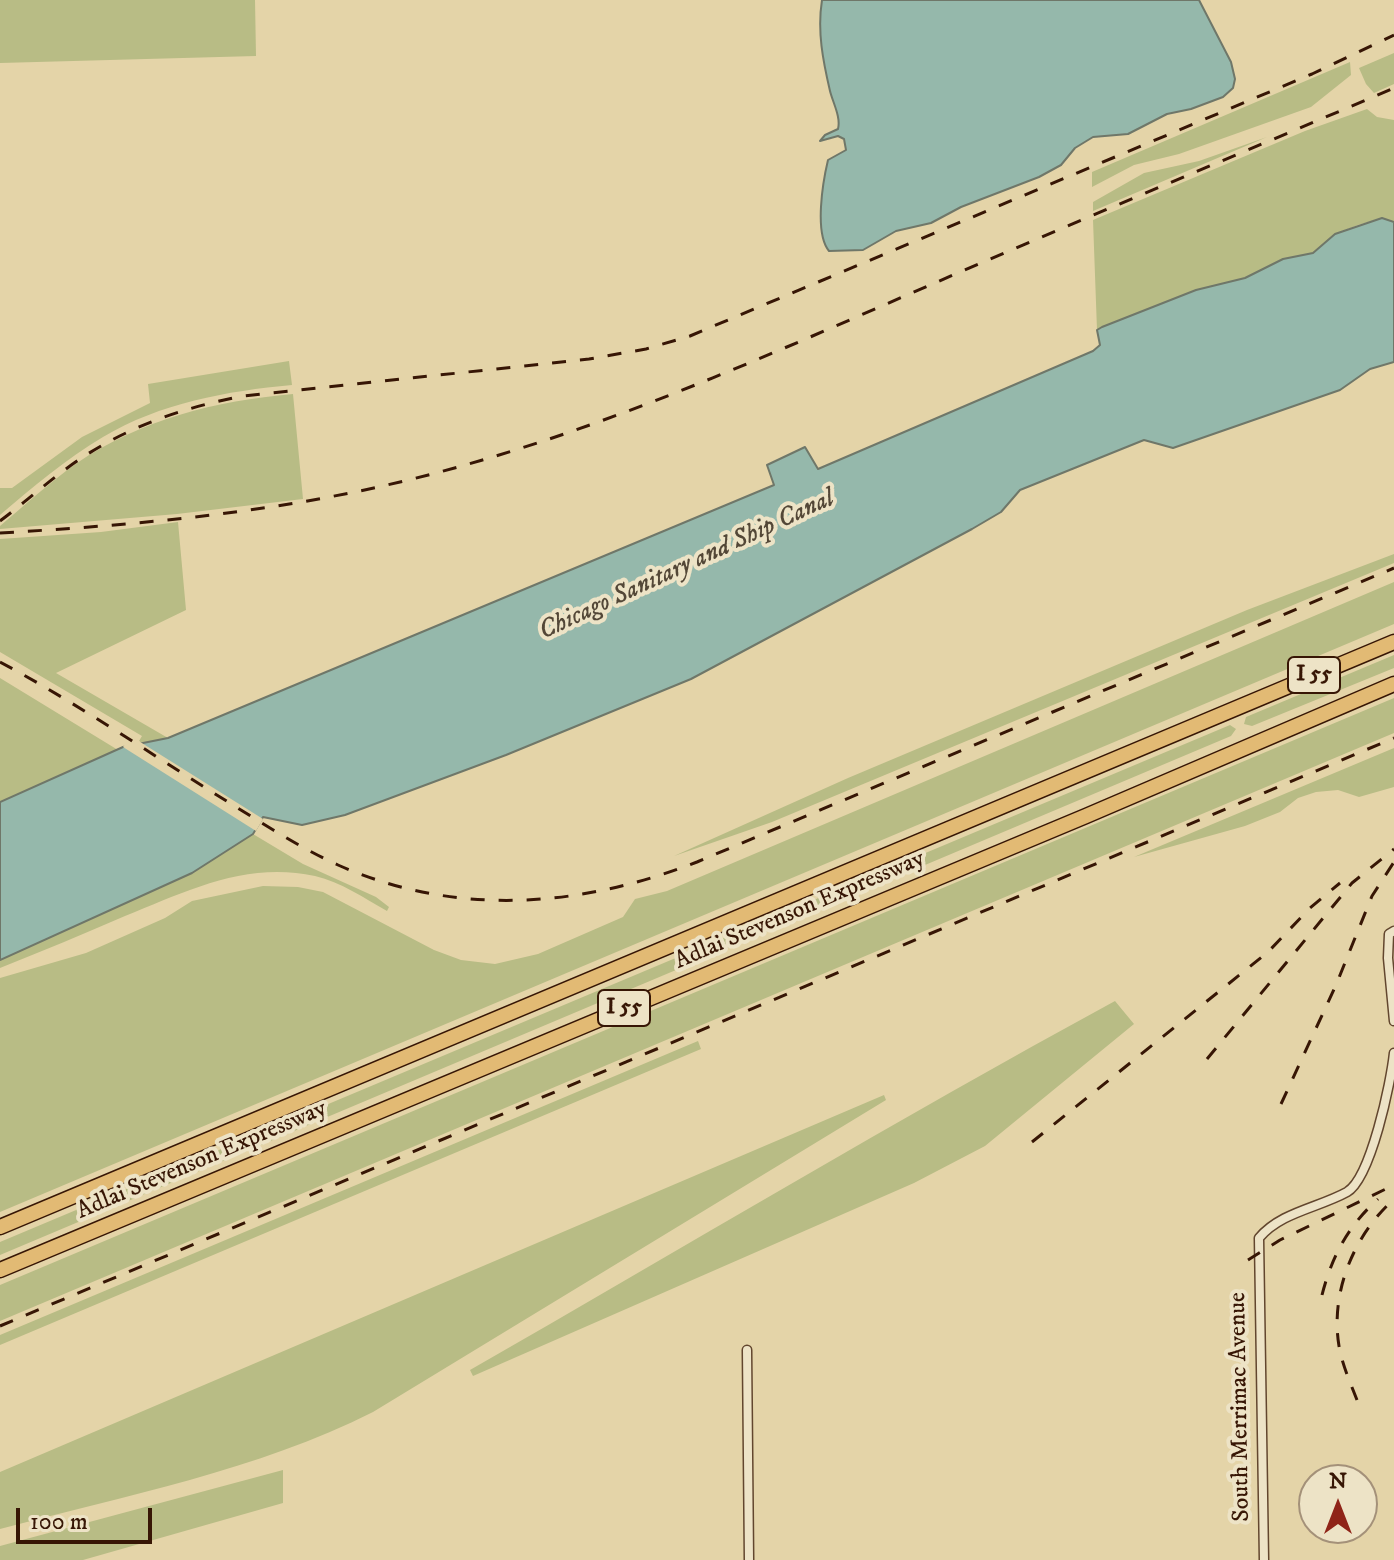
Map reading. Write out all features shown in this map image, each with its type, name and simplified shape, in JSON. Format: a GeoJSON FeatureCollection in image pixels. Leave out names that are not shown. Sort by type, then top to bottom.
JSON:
{"type":"FeatureCollection","features":[{"type":"Feature","properties":{"kind":"highway","name":"Adlai Stevenson Expressway"},"geometry":{"type":"LineString","coordinates":[[0,1227],[1394,642]]}},
{"type":"Feature","properties":{"kind":"highway","name":"Adlai Stevenson Expressway"},"geometry":{"type":"LineString","coordinates":[[0,1270],[1394,684]]}},
{"type":"Feature","properties":{"kind":"street"},"geometry":{"type":"LineString","coordinates":[[1394,931],[1389,934],[1388,958],[1394,1021]]}},
{"type":"Feature","properties":{"kind":"street","name":"South Merrimac Avenue"},"geometry":{"type":"LineString","coordinates":[[1264,1560],[1259,1238],[1281,1220],[1350,1191],[1361,1177],[1386,1103],[1394,1053]]}},
{"type":"Feature","properties":{"kind":"street"},"geometry":{"type":"LineString","coordinates":[[747,1350],[749,1560]]}},
{"type":"Feature","properties":{"kind":"green space"},"geometry":{"type":"Polygon","coordinates":[[[0,0],[255,0],[256,56],[0,63],[0,0]]]}},
{"type":"Feature","properties":{"kind":"green space"},"geometry":{"type":"Polygon","coordinates":[[[1394,53],[1394,84],[1374,93],[1359,68],[1394,53]]]}},
{"type":"Feature","properties":{"kind":"green space"},"geometry":{"type":"Polygon","coordinates":[[[1350,62],[1351,75],[1311,107],[1179,154],[1134,165],[1092,187],[1092,172],[1350,62]]]}},
{"type":"Feature","properties":{"kind":"green space"},"geometry":{"type":"Polygon","coordinates":[[[1367,109],[1377,117],[1394,120],[1394,222],[1382,218],[1358,225],[1335,234],[1313,253],[1282,259],[1245,278],[1195,290],[1097,330],[1093,220],[1305,131],[1367,109]]]}},
{"type":"Feature","properties":{"kind":"green space"},"geometry":{"type":"Polygon","coordinates":[[[1267,137],[1093,211],[1093,202],[1144,173],[1199,161],[1267,137]]]}},
{"type":"Feature","properties":{"kind":"green space"},"geometry":{"type":"Polygon","coordinates":[[[289,361],[292,385],[194,400],[147,415],[103,437],[76,455],[0,515],[0,488],[12,488],[82,437],[150,403],[148,384],[289,361]]]}},
{"type":"Feature","properties":{"kind":"green space"},"geometry":{"type":"Polygon","coordinates":[[[293,394],[303,499],[177,514],[0,529],[67,470],[127,435],[208,407],[293,394]]]}},
{"type":"Feature","properties":{"kind":"green space"},"geometry":{"type":"Polygon","coordinates":[[[178,522],[186,610],[56,673],[168,738],[142,743],[139,741],[142,736],[0,652],[0,539],[101,532],[178,522]]]}},
{"type":"Feature","properties":{"kind":"green space"},"geometry":{"type":"Polygon","coordinates":[[[1394,554],[1394,563],[772,822],[674,856],[848,778],[1247,610],[1394,554]]]}},
{"type":"Feature","properties":{"kind":"green space"},"geometry":{"type":"Polygon","coordinates":[[[1394,582],[1394,624],[0,1212],[0,978],[86,953],[165,918],[192,901],[263,886],[298,887],[323,892],[434,950],[461,960],[495,964],[538,954],[623,917],[635,899],[667,891],[1394,582]]]}},
{"type":"Feature","properties":{"kind":"green space"},"geometry":{"type":"Polygon","coordinates":[[[1394,655],[1394,668],[1252,726],[1244,724],[1246,717],[1394,655]]]}},
{"type":"Feature","properties":{"kind":"green space"},"geometry":{"type":"Polygon","coordinates":[[[0,678],[118,750],[0,802],[0,678]]]}},
{"type":"Feature","properties":{"kind":"green space"},"geometry":{"type":"Polygon","coordinates":[[[1394,698],[1394,733],[0,1321],[0,1285],[1394,698]]]}},
{"type":"Feature","properties":{"kind":"green space"},"geometry":{"type":"Polygon","coordinates":[[[1230,725],[1236,729],[1231,736],[0,1255],[0,1242],[1230,725]]]}},
{"type":"Feature","properties":{"kind":"green space"},"geometry":{"type":"Polygon","coordinates":[[[1394,748],[1394,787],[1359,797],[1338,790],[1316,792],[1298,798],[1280,812],[1245,826],[1134,857],[1394,748]]]}},
{"type":"Feature","properties":{"kind":"green space"},"geometry":{"type":"Polygon","coordinates":[[[253,834],[303,864],[376,897],[389,907],[387,911],[343,886],[315,876],[290,872],[241,875],[194,888],[0,968],[0,960],[192,873],[253,834]]]}},
{"type":"Feature","properties":{"kind":"green space"},"geometry":{"type":"Polygon","coordinates":[[[1115,1001],[1134,1024],[985,1146],[914,1183],[473,1376],[470,1370],[872,1137],[1115,1001]]]}},
{"type":"Feature","properties":{"kind":"green space"},"geometry":{"type":"Polygon","coordinates":[[[698,1041],[701,1049],[0,1345],[0,1335],[698,1041]]]}},
{"type":"Feature","properties":{"kind":"green space"},"geometry":{"type":"Polygon","coordinates":[[[884,1095],[886,1100],[373,1412],[284,1450],[237,1466],[0,1529],[0,1472],[884,1095]]]}},
{"type":"Feature","properties":{"kind":"green space"},"geometry":{"type":"Polygon","coordinates":[[[283,1470],[283,1503],[83,1560],[0,1560],[0,1546],[283,1470]]]}},
{"type":"Feature","properties":{"kind":"water"},"geometry":{"type":"Polygon","coordinates":[[[822,0],[1199,0],[1231,62],[1235,79],[1233,88],[1223,97],[1167,114],[1128,134],[1093,137],[1075,148],[1061,165],[1039,177],[961,207],[931,223],[896,231],[863,250],[829,251],[824,243],[821,220],[824,181],[828,160],[846,150],[844,139],[838,136],[820,141],[838,129],[839,124],[822,46],[822,0]]]}},
{"type":"Feature","properties":{"kind":"water","name":"Chicago Sanitary and Ship Canal"},"geometry":{"type":"Polygon","coordinates":[[[1382,218],[1394,222],[1394,362],[1370,369],[1340,390],[1173,448],[1144,440],[1020,490],[1001,512],[972,529],[691,679],[506,755],[345,815],[302,825],[263,817],[253,834],[192,873],[0,960],[0,802],[123,747],[168,738],[774,485],[767,465],[805,447],[818,469],[1093,351],[1100,345],[1097,330],[1102,327],[1196,290],[1245,278],[1283,259],[1313,253],[1335,234],[1382,218]]]}},
{"type":"Feature","properties":{"kind":"pier"},"geometry":{"type":"Polygon","coordinates":[[[137,740],[263,819],[256,831],[123,747],[137,740]]]}},
{"type":"Feature","properties":{"kind":"railway"},"geometry":{"type":"LineString","coordinates":[[0,521],[62,472],[102,446],[140,427],[201,406],[243,396],[589,359],[646,349],[690,336],[1312,74],[1394,35]]}},
{"type":"Feature","properties":{"kind":"railway"},"geometry":{"type":"LineString","coordinates":[[0,533],[152,521],[304,502],[404,481],[541,442],[741,366],[1394,88]]}},
{"type":"Feature","properties":{"kind":"railway"},"geometry":{"type":"LineString","coordinates":[[0,662],[274,830],[338,865],[382,882],[427,893],[472,899],[563,897],[608,889],[697,862],[1394,568]]}},
{"type":"Feature","properties":{"kind":"railway"},"geometry":{"type":"LineString","coordinates":[[0,1326],[1394,738]]}},
{"type":"Feature","properties":{"kind":"railway"},"geometry":{"type":"LineString","coordinates":[[1207,1059],[1352,883],[1394,849]]}},
{"type":"Feature","properties":{"kind":"railway"},"geometry":{"type":"LineString","coordinates":[[1281,1104],[1336,985],[1372,896],[1394,862]]}},
{"type":"Feature","properties":{"kind":"railway"},"geometry":{"type":"LineString","coordinates":[[1032,1142],[1268,952],[1310,908],[1340,883]]}},
{"type":"Feature","properties":{"kind":"railway"},"geometry":{"type":"LineString","coordinates":[[1248,1260],[1280,1240],[1394,1185]]}},
{"type":"Feature","properties":{"kind":"railway"},"geometry":{"type":"LineString","coordinates":[[1322,1295],[1342,1242],[1378,1199]]}},
{"type":"Feature","properties":{"kind":"railway"},"geometry":{"type":"LineString","coordinates":[[1357,1400],[1339,1346],[1338,1305],[1348,1266],[1357,1247],[1380,1213],[1394,1199]]}}]}
